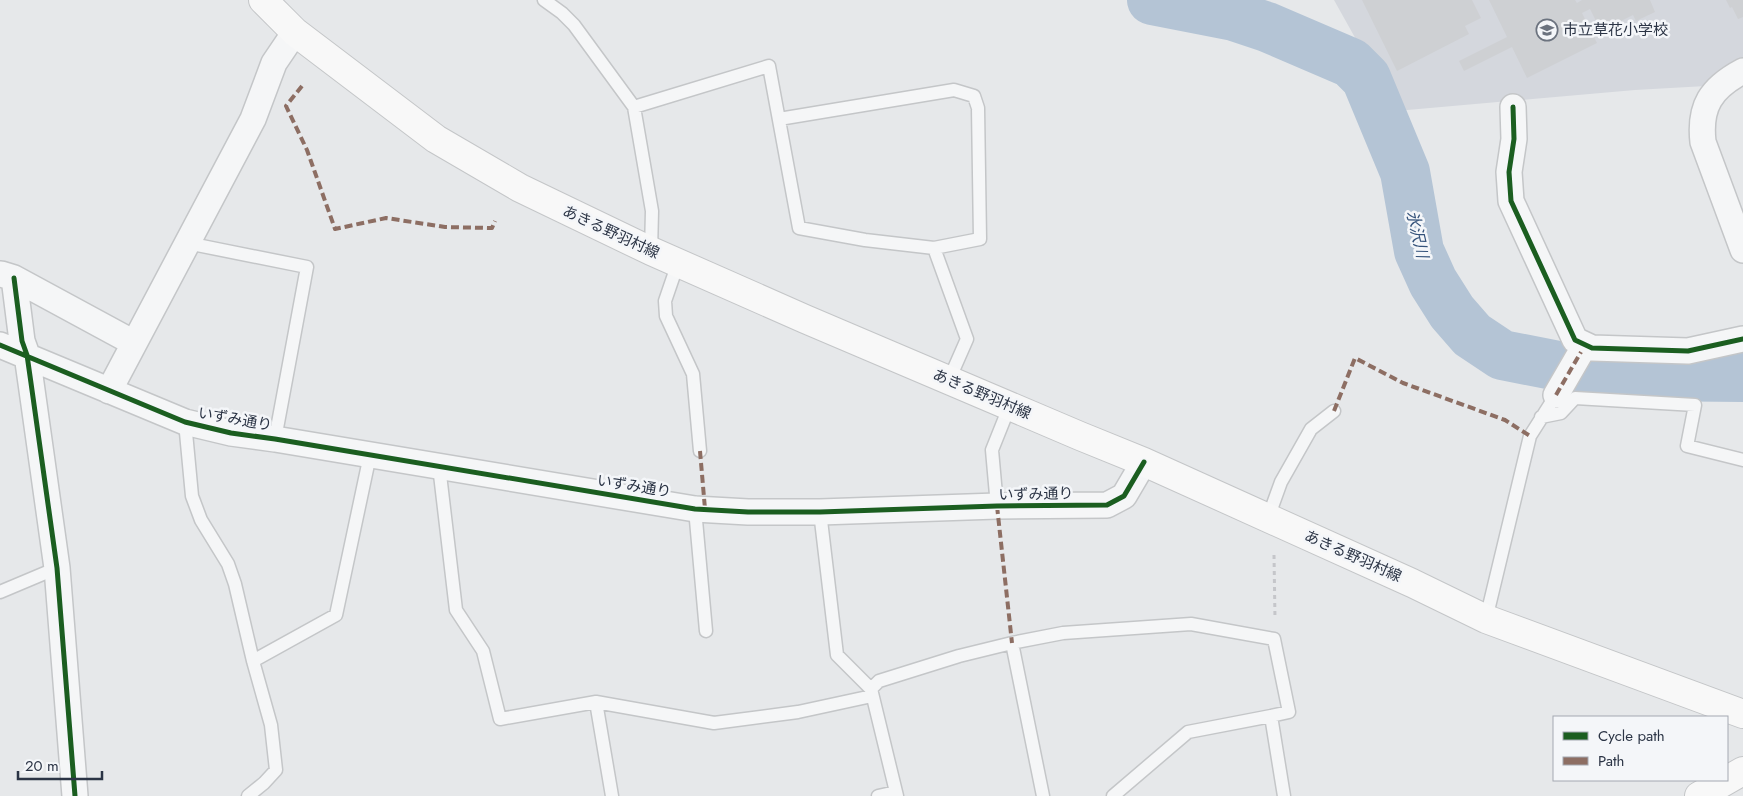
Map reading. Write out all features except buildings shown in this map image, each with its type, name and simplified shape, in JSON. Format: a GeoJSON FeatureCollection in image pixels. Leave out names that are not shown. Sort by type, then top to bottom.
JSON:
{"type":"FeatureCollection","features":[{"type":"Feature","properties":{"kind":"main road","name":"あきる野羽村線"},"geometry":{"type":"LineString","coordinates":[[263,0],[295,32],[436,138],[520,188],[651,251],[1144,462],[1486,619],[1743,714]]}},
{"type":"Feature","properties":{"kind":"main road"},"geometry":{"type":"LineString","coordinates":[[1728,780],[1743,771]]}},
{"type":"Feature","properties":{"kind":"main road"},"geometry":{"type":"LineString","coordinates":[[1699,796],[1725,781]]}},
{"type":"Feature","properties":{"kind":"street"},"geometry":{"type":"LineString","coordinates":[[109,391],[253,118],[274,62],[295,32]]}},
{"type":"Feature","properties":{"kind":"street"},"geometry":{"type":"LineString","coordinates":[[1743,71],[1730,78],[1712,94],[1706,105],[1701,130],[1702,142],[1743,250]]}},
{"type":"Feature","properties":{"kind":"street"},"geometry":{"type":"LineString","coordinates":[[1513,107],[1514,139],[1509,172],[1512,201],[1575,340],[1583,349]]}},
{"type":"Feature","properties":{"kind":"street"},"geometry":{"type":"LineString","coordinates":[[7,276],[134,343]]}},
{"type":"Feature","properties":{"kind":"street"},"geometry":{"type":"LineString","coordinates":[[7,276],[27,355],[57,568],[75,796]]}},
{"type":"Feature","properties":{"kind":"street"},"geometry":{"type":"LineString","coordinates":[[1583,349],[1688,351],[1743,339]]}},
{"type":"Feature","properties":{"kind":"street","name":"いずみ通り"},"geometry":{"type":"LineString","coordinates":[[0,345],[184,422],[231,433],[695,509],[748,512],[820,512],[997,506],[1108,505],[1124,496],[1144,462]]}},
{"type":"Feature","properties":{"kind":"street"},"geometry":{"type":"LineString","coordinates":[[1556,395],[1583,349]]}},
{"type":"Feature","properties":{"kind":"lane"},"geometry":{"type":"LineString","coordinates":[[544,0],[562,13],[574,25],[634,107],[652,211],[651,251]]}},
{"type":"Feature","properties":{"kind":"lane"},"geometry":{"type":"LineString","coordinates":[[634,107],[769,66],[799,228],[866,240],[934,248],[980,239],[978,108],[974,96],[954,90],[779,119]]}},
{"type":"Feature","properties":{"kind":"lane"},"geometry":{"type":"LineString","coordinates":[[187,243],[307,267],[275,439]]}},
{"type":"Feature","properties":{"kind":"lane"},"geometry":{"type":"LineString","coordinates":[[934,248],[967,339],[949,380]]}},
{"type":"Feature","properties":{"kind":"lane"},"geometry":{"type":"LineString","coordinates":[[678,263],[665,301],[666,316],[692,374],[700,451]]}},
{"type":"Feature","properties":{"kind":"lane"},"geometry":{"type":"LineString","coordinates":[[1486,619],[1530,436],[1556,395]]}},
{"type":"Feature","properties":{"kind":"lane"},"geometry":{"type":"LineString","coordinates":[[1541,417],[1561,413],[1575,398],[1695,405],[1687,446],[1743,460]]}},
{"type":"Feature","properties":{"kind":"lane"},"geometry":{"type":"LineString","coordinates":[[997,506],[992,450],[1010,405]]}},
{"type":"Feature","properties":{"kind":"lane"},"geometry":{"type":"LineString","coordinates":[[1268,518],[1281,482],[1311,429],[1334,411]]}},
{"type":"Feature","properties":{"kind":"lane"},"geometry":{"type":"LineString","coordinates":[[184,422],[192,496],[201,520],[228,564],[235,584],[253,661],[271,725],[276,770],[248,796]]}},
{"type":"Feature","properties":{"kind":"lane"},"geometry":{"type":"LineString","coordinates":[[253,661],[336,615],[370,455]]}},
{"type":"Feature","properties":{"kind":"lane"},"geometry":{"type":"LineString","coordinates":[[439,466],[456,610],[483,651],[500,719],[596,702],[714,723],[798,712],[872,692],[879,681],[959,656],[1063,633],[1191,624],[1275,633],[1289,712],[1188,732],[1113,796]]}},
{"type":"Feature","properties":{"kind":"lane"},"geometry":{"type":"LineString","coordinates":[[695,509],[706,632]]}},
{"type":"Feature","properties":{"kind":"lane"},"geometry":{"type":"LineString","coordinates":[[820,512],[837,655],[872,692],[896,794],[878,796]]}},
{"type":"Feature","properties":{"kind":"lane"},"geometry":{"type":"LineString","coordinates":[[0,592],[57,568]]}},
{"type":"Feature","properties":{"kind":"lane"},"geometry":{"type":"LineString","coordinates":[[1012,643],[1043,796]]}},
{"type":"Feature","properties":{"kind":"lane"},"geometry":{"type":"LineString","coordinates":[[596,702],[612,796]]}},
{"type":"Feature","properties":{"kind":"lane"},"geometry":{"type":"LineString","coordinates":[[1271,716],[1284,796]]}},
{"type":"Feature","properties":{"kind":"lane"},"geometry":{"type":"LineString","coordinates":[[264,783],[267,796]]}},
{"type":"Feature","properties":{"kind":"path"},"geometry":{"type":"LineString","coordinates":[[1274,555],[1275,633]]}},
{"type":"Feature","properties":{"kind":"shaded area","name":"市立草花小学校"},"geometry":{"type":"Polygon","coordinates":[[[1334,0],[1743,0],[1743,59],[1706,86],[1635,90],[1396,111],[1334,0]]]}},
{"type":"Feature","properties":{"kind":"waterway","name":"氷沢川"},"geometry":{"type":"LineString","coordinates":[[1152,0],[1234,16],[1267,27],[1351,63],[1366,78],[1405,172],[1419,251],[1433,282],[1452,312],[1472,335],[1502,355],[1594,373],[1638,376],[1743,377]]}},
{"type":"Feature","properties":{"kind":"marked path"},"geometry":{"type":"LineString","coordinates":[[302,86],[286,106],[307,150],[335,229],[386,218],[445,227],[492,228],[495,221]]}},
{"type":"Feature","properties":{"kind":"marked path"},"geometry":{"type":"LineString","coordinates":[[1556,395],[1581,352]]}},
{"type":"Feature","properties":{"kind":"marked path"},"geometry":{"type":"LineString","coordinates":[[1334,411],[1355,358],[1403,383],[1505,420],[1530,436]]}},
{"type":"Feature","properties":{"kind":"marked path"},"geometry":{"type":"LineString","coordinates":[[700,451],[705,509]]}},
{"type":"Feature","properties":{"kind":"marked path"},"geometry":{"type":"LineString","coordinates":[[997,506],[1012,643]]}},
{"type":"Feature","properties":{"kind":"cycle path"},"geometry":{"type":"LineString","coordinates":[[1513,107],[1514,139],[1509,172],[1511,201],[1575,340],[1592,348],[1688,351],[1743,339]]}},
{"type":"Feature","properties":{"kind":"cycle path"},"geometry":{"type":"LineString","coordinates":[[14,278],[22,341],[27,355],[57,568],[75,796]]}},
{"type":"Feature","properties":{"kind":"cycle path"},"geometry":{"type":"LineString","coordinates":[[0,345],[185,422],[231,433],[695,509],[748,512],[820,512],[997,506],[1107,505],[1124,496],[1144,462]]}},
{"type":"Feature","properties":{"kind":"place","name":"市立草花小学校"},"geometry":{"type":"Point","coordinates":[1547,30]}}]}
